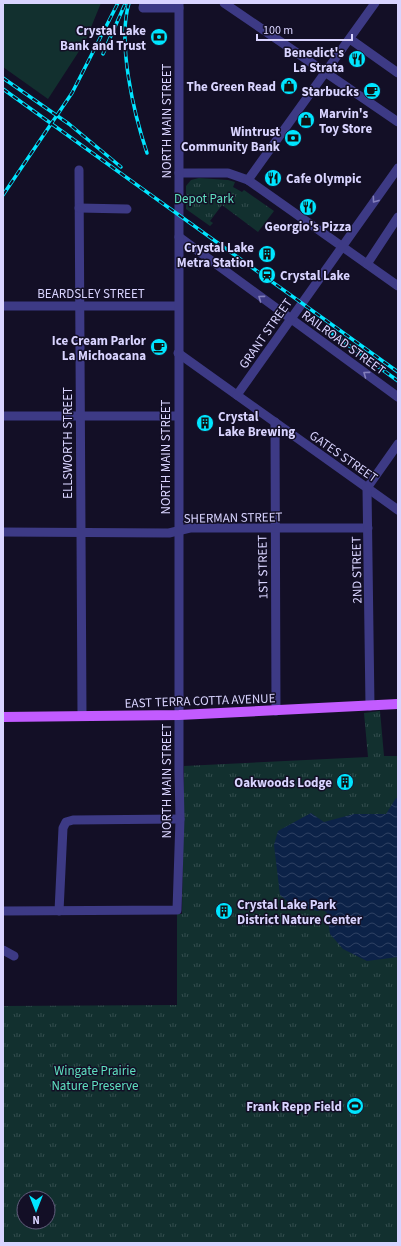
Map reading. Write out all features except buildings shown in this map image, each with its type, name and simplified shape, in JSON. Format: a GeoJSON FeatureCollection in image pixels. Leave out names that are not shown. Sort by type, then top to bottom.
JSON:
{"type":"FeatureCollection","features":[{"type":"Feature","properties":{"kind":"main road","name":"EAST TERRA COTTA AVENUE"},"geometry":{"type":"LineString","coordinates":[[3,717],[179,715],[398,704]]}},
{"type":"Feature","properties":{"kind":"street"},"geometry":{"type":"LineString","coordinates":[[144,3],[143,8],[179,6]]}},
{"type":"Feature","properties":{"kind":"street"},"geometry":{"type":"LineString","coordinates":[[224,3],[398,122]]}},
{"type":"Feature","properties":{"kind":"street"},"geometry":{"type":"LineString","coordinates":[[248,180],[327,73],[375,3]]}},
{"type":"Feature","properties":{"kind":"street","name":"NORTH MAIN STREET"},"geometry":{"type":"LineString","coordinates":[[59,911],[177,910],[180,819],[178,530],[179,6]]}},
{"type":"Feature","properties":{"kind":"street"},"geometry":{"type":"LineString","coordinates":[[350,39],[398,73]]}},
{"type":"Feature","properties":{"kind":"street","name":"GRANT STREET"},"geometry":{"type":"LineString","coordinates":[[237,395],[398,168]]}},
{"type":"Feature","properties":{"kind":"street","name":"ELLSWORTH STREET"},"geometry":{"type":"LineString","coordinates":[[79,170],[82,716]]}},
{"type":"Feature","properties":{"kind":"street"},"geometry":{"type":"LineString","coordinates":[[179,173],[228,173],[248,180],[398,286]]}},
{"type":"Feature","properties":{"kind":"street"},"geometry":{"type":"LineString","coordinates":[[79,208],[127,209]]}},
{"type":"Feature","properties":{"kind":"street"},"geometry":{"type":"LineString","coordinates":[[367,264],[398,217]]}},
{"type":"Feature","properties":{"kind":"street","name":"RAILROAD STREET"},"geometry":{"type":"LineString","coordinates":[[179,237],[398,397]]}},
{"type":"Feature","properties":{"kind":"street","name":"BEARDSLEY STREET"},"geometry":{"type":"LineString","coordinates":[[3,306],[178,306]]}},
{"type":"Feature","properties":{"kind":"street","name":"GATES STREET"},"geometry":{"type":"LineString","coordinates":[[178,353],[398,510]]}},
{"type":"Feature","properties":{"kind":"street"},"geometry":{"type":"LineString","coordinates":[[3,416],[178,416]]}},
{"type":"Feature","properties":{"kind":"street","name":"1ST STREET"},"geometry":{"type":"LineString","coordinates":[[275,422],[274,528],[276,711]]}},
{"type":"Feature","properties":{"kind":"street"},"geometry":{"type":"LineString","coordinates":[[367,488],[398,444]]}},
{"type":"Feature","properties":{"kind":"street","name":"2ND STREET"},"geometry":{"type":"LineString","coordinates":[[367,488],[370,706]]}},
{"type":"Feature","properties":{"kind":"street","name":"SHERMAN STREET"},"geometry":{"type":"LineString","coordinates":[[3,532],[169,532],[190,528],[368,528]]}},
{"type":"Feature","properties":{"kind":"street"},"geometry":{"type":"LineString","coordinates":[[3,911],[59,911],[63,828],[66,822],[73,820],[180,819]]}},
{"type":"Feature","properties":{"kind":"street"},"geometry":{"type":"LineString","coordinates":[[3,950],[14,956]]}},
{"type":"Feature","properties":{"kind":"green space"},"geometry":{"type":"Polygon","coordinates":[[[3,3],[101,3],[85,42],[48,99],[3,67],[3,3]]]}},
{"type":"Feature","properties":{"kind":"green space","name":"Depot Park"},"geometry":{"type":"Polygon","coordinates":[[[199,178],[228,180],[235,182],[233,187],[242,192],[244,190],[274,211],[258,232],[222,205],[210,221],[213,223],[210,226],[186,209],[186,186],[191,180],[199,178]]]}},
{"type":"Feature","properties":{"kind":"green space","name":"Wingate Prairie Nature Preserve"},"geometry":{"type":"Polygon","coordinates":[[[380,711],[384,756],[398,756],[398,1243],[3,1243],[3,1006],[177,1005],[177,914],[182,914],[184,766],[368,757],[364,713],[380,711]]]}},
{"type":"Feature","properties":{"kind":"water"},"geometry":{"type":"Polygon","coordinates":[[[396,798],[398,799],[398,957],[367,961],[343,949],[330,934],[327,913],[322,909],[318,911],[293,906],[280,895],[274,845],[278,831],[311,813],[324,822],[354,814],[386,814],[396,798]]]}},
{"type":"Feature","properties":{"kind":"railway"},"geometry":{"type":"LineString","coordinates":[[3,195],[72,93],[118,3]]}},
{"type":"Feature","properties":{"kind":"railway"},"geometry":{"type":"LineString","coordinates":[[129,3],[126,19],[126,58],[132,99],[147,153]]}},
{"type":"Feature","properties":{"kind":"railway"},"geometry":{"type":"LineString","coordinates":[[103,54],[125,4]]}},
{"type":"Feature","properties":{"kind":"railway"},"geometry":{"type":"LineString","coordinates":[[3,78],[69,124],[121,167]]}},
{"type":"Feature","properties":{"kind":"railway"},"geometry":{"type":"LineString","coordinates":[[3,89],[398,372]]}},
{"type":"Feature","properties":{"kind":"railway"},"geometry":{"type":"LineString","coordinates":[[326,329],[398,381]]}},
{"type":"Feature","properties":{"kind":"place","name":"Crystal Lake Bank and Trust"},"geometry":{"type":"Point","coordinates":[159,37]}},
{"type":"Feature","properties":{"kind":"place","name":"Benedict's La Strata"},"geometry":{"type":"Point","coordinates":[357,59]}},
{"type":"Feature","properties":{"kind":"place","name":"The Green Read"},"geometry":{"type":"Point","coordinates":[289,86]}},
{"type":"Feature","properties":{"kind":"place","name":"Starbucks"},"geometry":{"type":"Point","coordinates":[372,91]}},
{"type":"Feature","properties":{"kind":"place","name":"Marvin's Toy Store"},"geometry":{"type":"Point","coordinates":[306,120]}},
{"type":"Feature","properties":{"kind":"place","name":"Wintrust Community Bank"},"geometry":{"type":"Point","coordinates":[293,138]}},
{"type":"Feature","properties":{"kind":"place","name":"Cafe Olympic"},"geometry":{"type":"Point","coordinates":[273,178]}},
{"type":"Feature","properties":{"kind":"place","name":"Georgio's Pizza"},"geometry":{"type":"Point","coordinates":[308,207]}},
{"type":"Feature","properties":{"kind":"place","name":"Crystal Lake Metra Station"},"geometry":{"type":"Point","coordinates":[267,254]}},
{"type":"Feature","properties":{"kind":"place","name":"Crystal Lake"},"geometry":{"type":"Point","coordinates":[267,275]}},
{"type":"Feature","properties":{"kind":"place","name":"Ice Cream Parlor La Michoacana"},"geometry":{"type":"Point","coordinates":[159,347]}},
{"type":"Feature","properties":{"kind":"place","name":"Crystal Lake Brewing"},"geometry":{"type":"Point","coordinates":[205,423]}},
{"type":"Feature","properties":{"kind":"place","name":"Oakwoods Lodge"},"geometry":{"type":"Point","coordinates":[345,782]}},
{"type":"Feature","properties":{"kind":"place","name":"Crystal Lake Park District Nature Center"},"geometry":{"type":"Point","coordinates":[224,911]}},
{"type":"Feature","properties":{"kind":"place","name":"Frank Repp Field"},"geometry":{"type":"Point","coordinates":[355,1106]}}]}
